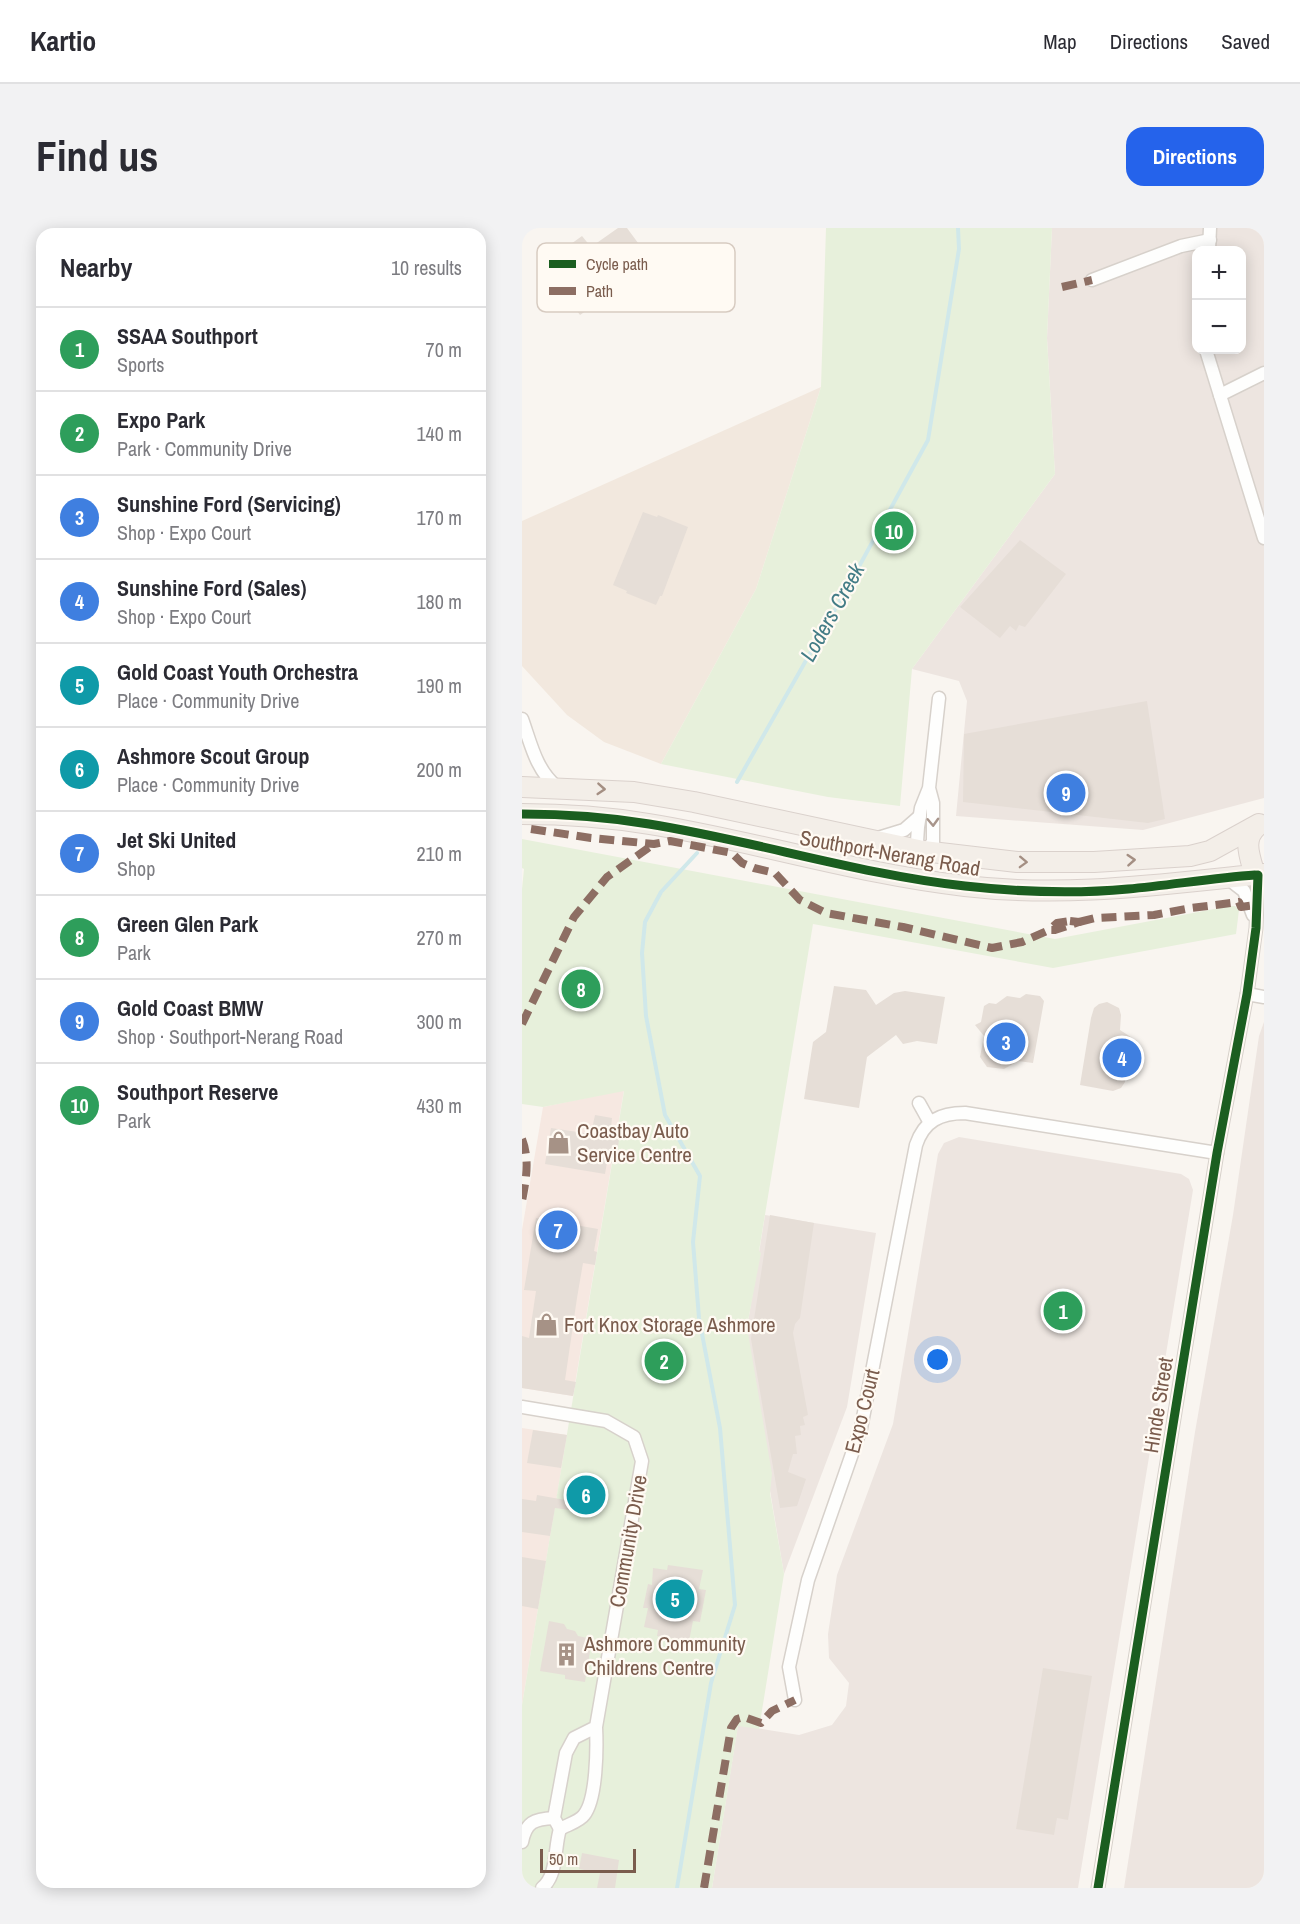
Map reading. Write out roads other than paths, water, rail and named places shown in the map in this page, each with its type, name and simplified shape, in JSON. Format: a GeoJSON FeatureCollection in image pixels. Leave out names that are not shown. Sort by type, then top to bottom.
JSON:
{"type":"FeatureCollection","features":[{"type":"Feature","properties":{"kind":"main road","name":"Southport-Nerang Road"},"geometry":{"type":"LineString","coordinates":[[522,787],[634,792],[694,802],[923,851],[1017,862],[1094,862],[1190,856],[1210,851],[1262,823]]}},
{"type":"Feature","properties":{"kind":"main road","name":"Southport-Nerang Road"},"geometry":{"type":"LineString","coordinates":[[522,814],[590,816],[647,824],[918,879],[966,886],[1062,891],[1126,889],[1259,874]]}},
{"type":"Feature","properties":{"kind":"main road"},"geometry":{"type":"LineString","coordinates":[[1259,874],[1248,846],[1249,835],[1262,823]]}},
{"type":"Feature","properties":{"kind":"main road"},"geometry":{"type":"LineString","coordinates":[[918,879],[923,851]]}},
{"type":"Feature","properties":{"kind":"street"},"geometry":{"type":"LineString","coordinates":[[1092,280],[1212,236]]}},
{"type":"Feature","properties":{"kind":"street"},"geometry":{"type":"LineString","coordinates":[[1207,354],[1264,538]]}},
{"type":"Feature","properties":{"kind":"street"},"geometry":{"type":"LineString","coordinates":[[1220,395],[1264,373]]}},
{"type":"Feature","properties":{"kind":"street"},"geometry":{"type":"LineString","coordinates":[[929,788],[933,803],[933,843],[923,851],[917,842],[920,816],[929,788],[939,698]]}},
{"type":"Feature","properties":{"kind":"street"},"geometry":{"type":"LineString","coordinates":[[522,719],[537,763],[544,775],[557,787]]}},
{"type":"Feature","properties":{"kind":"street"},"geometry":{"type":"LineString","coordinates":[[864,839],[895,834],[910,826],[920,816]]}},
{"type":"Feature","properties":{"kind":"street","name":"Hinde Street"},"geometry":{"type":"LineString","coordinates":[[1098,1888],[1217,1153],[1247,994],[1256,928],[1259,874]]}},
{"type":"Feature","properties":{"kind":"street","name":"Hinde Street"},"geometry":{"type":"LineString","coordinates":[[1226,877],[1244,891],[1250,902],[1256,928]]}},
{"type":"Feature","properties":{"kind":"street","name":"Hinde Street"},"geometry":{"type":"LineString","coordinates":[[1256,928],[1264,910]]}},
{"type":"Feature","properties":{"kind":"street"},"geometry":{"type":"LineString","coordinates":[[1247,994],[1264,997]]}},
{"type":"Feature","properties":{"kind":"street"},"geometry":{"type":"LineString","coordinates":[[919,1103],[929,1121],[941,1115],[965,1113],[1217,1153]]}},
{"type":"Feature","properties":{"kind":"street","name":"Expo Court"},"geometry":{"type":"LineString","coordinates":[[795,1700],[789,1667],[808,1580],[861,1428],[916,1145],[919,1134],[929,1121]]}},
{"type":"Feature","properties":{"kind":"street","name":"Community Drive"},"geometry":{"type":"LineString","coordinates":[[522,1407],[606,1421],[634,1437],[642,1461],[596,1726],[596,1764],[588,1808],[583,1817],[557,1824],[539,1819],[524,1831],[522,1842]]}},
{"type":"Feature","properties":{"kind":"street"},"geometry":{"type":"LineString","coordinates":[[542,1888],[547,1884],[553,1872],[566,1753],[574,1738],[596,1726]]}},
{"type":"Feature","properties":{"kind":"waterway","name":"Loders Creek"},"geometry":{"type":"LineString","coordinates":[[737,782],[928,440],[959,249],[958,228]]}},
{"type":"Feature","properties":{"kind":"waterway"},"geometry":{"type":"LineString","coordinates":[[677,1888],[711,1683],[735,1605],[720,1428],[699,1318],[693,1242],[700,1176],[665,1115],[646,1016],[642,953],[645,922],[661,892],[697,853]]}},
{"type":"Feature","properties":{"kind":"place","name":"Southport Reserve"},"geometry":{"type":"Point","coordinates":[894,531]}},
{"type":"Feature","properties":{"kind":"place","name":"Gold Coast BMW"},"geometry":{"type":"Point","coordinates":[1066,793]}},
{"type":"Feature","properties":{"kind":"place","name":"Green Glen Park"},"geometry":{"type":"Point","coordinates":[581,989]}},
{"type":"Feature","properties":{"kind":"place","name":"Sunshine Ford (Servicing)"},"geometry":{"type":"Point","coordinates":[1006,1042]}},
{"type":"Feature","properties":{"kind":"place","name":"Sunshine Ford (Sales)"},"geometry":{"type":"Point","coordinates":[1122,1058]}},
{"type":"Feature","properties":{"kind":"place","name":"Coastbay Auto Service Centre"},"geometry":{"type":"Point","coordinates":[559,1142]}},
{"type":"Feature","properties":{"kind":"place","name":"Jet Ski United"},"geometry":{"type":"Point","coordinates":[558,1230]}},
{"type":"Feature","properties":{"kind":"place","name":"SSAA Southport"},"geometry":{"type":"Point","coordinates":[1063,1311]}},
{"type":"Feature","properties":{"kind":"place","name":"Fort Knox Storage Ashmore"},"geometry":{"type":"Point","coordinates":[546,1324]}},
{"type":"Feature","properties":{"kind":"place","name":"Expo Park"},"geometry":{"type":"Point","coordinates":[664,1361]}},
{"type":"Feature","properties":{"kind":"place","name":"Ashmore Scout Group"},"geometry":{"type":"Point","coordinates":[586,1495]}},
{"type":"Feature","properties":{"kind":"place","name":"Gold Coast Youth Orchestra"},"geometry":{"type":"Point","coordinates":[675,1599]}},
{"type":"Feature","properties":{"kind":"place","name":"Ashmore Community Childrens Centre"},"geometry":{"type":"Point","coordinates":[566,1655]}}]}
